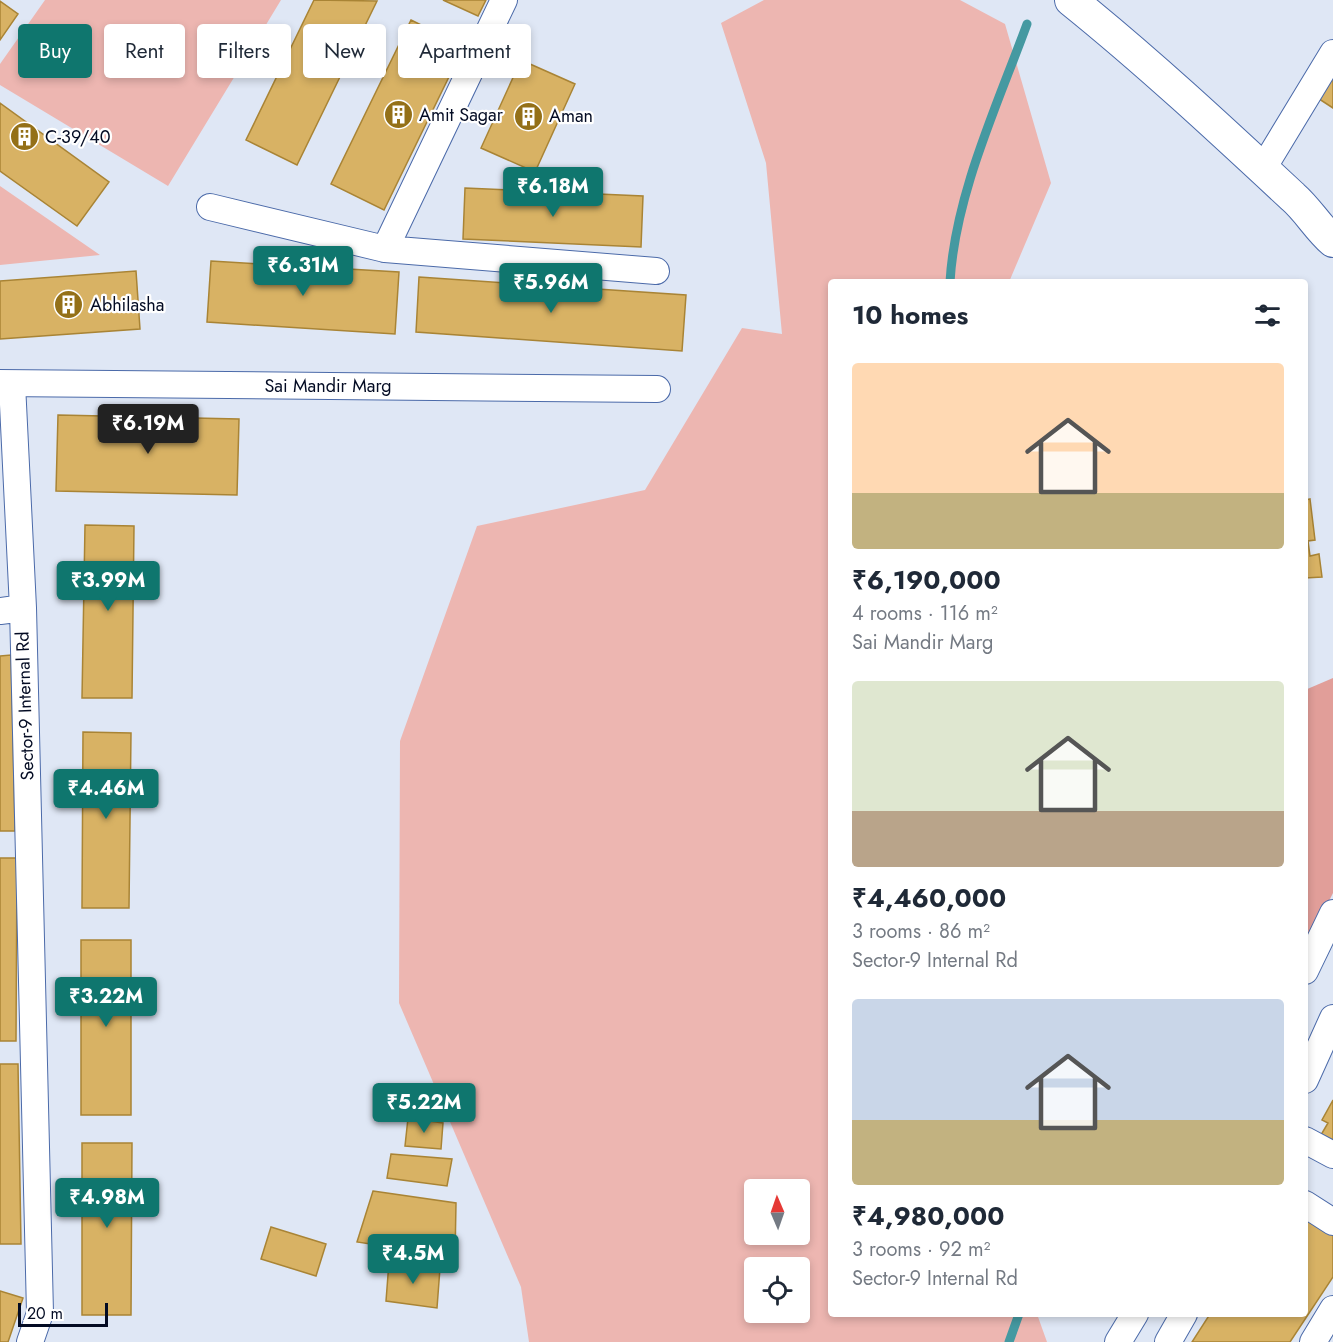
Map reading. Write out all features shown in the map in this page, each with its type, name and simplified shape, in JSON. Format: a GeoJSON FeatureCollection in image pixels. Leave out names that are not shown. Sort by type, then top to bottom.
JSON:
{"type":"FeatureCollection","features":[{"type":"Feature","properties":{"kind":"street"},"geometry":{"type":"LineString","coordinates":[[385,249],[504,0]]}},
{"type":"Feature","properties":{"kind":"street"},"geometry":{"type":"LineString","coordinates":[[1071,0],[1135,51],[1295,199],[1320,230],[1333,241]]}},
{"type":"Feature","properties":{"kind":"street"},"geometry":{"type":"LineString","coordinates":[[1262,170],[1333,53]]}},
{"type":"Feature","properties":{"kind":"street"},"geometry":{"type":"LineString","coordinates":[[210,207],[385,249],[656,271]]}},
{"type":"Feature","properties":{"kind":"street","name":"Sai Mandir Marg"},"geometry":{"type":"LineString","coordinates":[[6,384],[657,388]]}},
{"type":"Feature","properties":{"kind":"street","name":"Sector-9 Internal Rd"},"geometry":{"type":"LineString","coordinates":[[6,384],[11,610],[40,1313],[30,1342]]}},
{"type":"Feature","properties":{"kind":"street"},"geometry":{"type":"LineString","coordinates":[[1308,965],[1333,913]]}},
{"type":"Feature","properties":{"kind":"street"},"geometry":{"type":"LineString","coordinates":[[1308,1073],[1333,1018]]}},
{"type":"Feature","properties":{"kind":"street"},"geometry":{"type":"LineString","coordinates":[[1308,1142],[1333,1155]]}},
{"type":"Feature","properties":{"kind":"street"},"geometry":{"type":"LineString","coordinates":[[1308,1206],[1333,1222]]}},
{"type":"Feature","properties":{"kind":"street"},"geometry":{"type":"LineString","coordinates":[[1312,1342],[1333,1310]]}},
{"type":"Feature","properties":{"kind":"street"},"geometry":{"type":"LineString","coordinates":[[1118,1342],[1134,1317]]}},
{"type":"Feature","properties":{"kind":"street"},"geometry":{"type":"LineString","coordinates":[[1168,1342],[1182,1317]]}},
{"type":"Feature","properties":{"kind":"shaded area"},"geometry":{"type":"Polygon","coordinates":[[[45,0],[281,0],[266,24],[197,24],[197,78],[234,78],[168,186],[0,85],[0,64],[18,38],[18,78],[92,78],[92,24],[28,24],[45,0]]]}},
{"type":"Feature","properties":{"kind":"shaded area"},"geometry":{"type":"Polygon","coordinates":[[[764,0],[960,0],[1005,24],[1051,183],[1010,279],[828,279],[828,1317],[1038,1317],[1047,1342],[529,1342],[521,1287],[399,1003],[400,741],[477,526],[645,490],[742,328],[782,334],[766,163],[721,23],[764,0]]]}},
{"type":"Feature","properties":{"kind":"shaded area"},"geometry":{"type":"Polygon","coordinates":[[[0,186],[100,255],[0,265],[0,186]]]}},
{"type":"Feature","properties":{"kind":"shaded area"},"geometry":{"type":"Polygon","coordinates":[[[1333,678],[1333,893],[1308,943],[1308,689],[1333,678]]]}},
{"type":"Feature","properties":{"kind":"building"},"geometry":{"type":"Polygon","coordinates":[[[314,0],[377,1],[366,24],[303,24],[303,78],[339,78],[297,165],[246,140],[276,78],[291,78],[291,47],[314,0]]]}},
{"type":"Feature","properties":{"kind":"building"},"geometry":{"type":"Polygon","coordinates":[[[443,0],[486,0],[478,16],[443,0]]]}},
{"type":"Feature","properties":{"kind":"building"},"geometry":{"type":"Polygon","coordinates":[[[0,1],[18,14],[0,40],[0,1]]]}},
{"type":"Feature","properties":{"kind":"building","name":"Amit Sagar"},"geometry":{"type":"Polygon","coordinates":[[[398,47],[398,78],[448,78],[384,210],[331,184],[383,78],[386,78],[386,71],[398,47]]]}},
{"type":"Feature","properties":{"kind":"building","name":"Aman"},"geometry":{"type":"Polygon","coordinates":[[[531,64],[575,84],[535,172],[481,148],[513,78],[531,78],[531,64]]]}},
{"type":"Feature","properties":{"kind":"building"},"geometry":{"type":"Polygon","coordinates":[[[1333,66],[1333,108],[1313,95],[1333,66]]]}},
{"type":"Feature","properties":{"kind":"building","name":"C-39/40"},"geometry":{"type":"Polygon","coordinates":[[[0,103],[109,182],[77,226],[0,171],[0,103]]]}},
{"type":"Feature","properties":{"kind":"building"},"geometry":{"type":"Polygon","coordinates":[[[465,188],[643,196],[641,247],[463,239],[465,188]]]}},
{"type":"Feature","properties":{"kind":"building"},"geometry":{"type":"Polygon","coordinates":[[[211,261],[399,272],[395,334],[207,322],[211,261]]]}},
{"type":"Feature","properties":{"kind":"building","name":"Abhilasha"},"geometry":{"type":"Polygon","coordinates":[[[136,271],[140,329],[0,339],[0,281],[136,271]]]}},
{"type":"Feature","properties":{"kind":"building"},"geometry":{"type":"Polygon","coordinates":[[[419,277],[686,295],[682,351],[416,332],[419,277]]]}},
{"type":"Feature","properties":{"kind":"building"},"geometry":{"type":"Polygon","coordinates":[[[58,415],[239,419],[237,495],[56,491],[58,415]]]}},
{"type":"Feature","properties":{"kind":"building"},"geometry":{"type":"Polygon","coordinates":[[[1308,499],[1310,499],[1315,540],[1308,541],[1308,499]]]}},
{"type":"Feature","properties":{"kind":"building"},"geometry":{"type":"Polygon","coordinates":[[[85,525],[134,526],[132,698],[82,698],[85,525]]]}},
{"type":"Feature","properties":{"kind":"building"},"geometry":{"type":"Polygon","coordinates":[[[1308,541],[1310,556],[1319,554],[1322,577],[1308,578],[1308,541]]]}},
{"type":"Feature","properties":{"kind":"building"},"geometry":{"type":"Polygon","coordinates":[[[11,655],[15,831],[0,831],[0,656],[11,655]]]}},
{"type":"Feature","properties":{"kind":"building"},"geometry":{"type":"Polygon","coordinates":[[[83,732],[131,733],[129,908],[82,908],[83,732]]]}},
{"type":"Feature","properties":{"kind":"building"},"geometry":{"type":"Polygon","coordinates":[[[0,858],[17,858],[16,1041],[0,1041],[0,858]]]}},
{"type":"Feature","properties":{"kind":"building"},"geometry":{"type":"Polygon","coordinates":[[[81,940],[131,940],[131,1115],[81,1115],[81,940]]]}},
{"type":"Feature","properties":{"kind":"building"},"geometry":{"type":"Polygon","coordinates":[[[0,1064],[18,1064],[21,1244],[0,1244],[0,1064]]]}},
{"type":"Feature","properties":{"kind":"building"},"geometry":{"type":"Polygon","coordinates":[[[1333,1100],[1333,1148],[1318,1140],[1328,1123],[1322,1120],[1333,1100]]]}},
{"type":"Feature","properties":{"kind":"building"},"geometry":{"type":"Polygon","coordinates":[[[408,1118],[443,1123],[441,1149],[405,1146],[408,1118]]]}},
{"type":"Feature","properties":{"kind":"building"},"geometry":{"type":"Polygon","coordinates":[[[82,1143],[132,1143],[131,1315],[82,1315],[82,1143]]]}},
{"type":"Feature","properties":{"kind":"building"},"geometry":{"type":"Polygon","coordinates":[[[391,1154],[452,1159],[447,1186],[387,1178],[391,1154]]]}},
{"type":"Feature","properties":{"kind":"building"},"geometry":{"type":"Polygon","coordinates":[[[373,1191],[456,1203],[455,1257],[357,1242],[373,1191]]]}},
{"type":"Feature","properties":{"kind":"building"},"geometry":{"type":"Polygon","coordinates":[[[1308,1218],[1333,1234],[1333,1277],[1308,1315],[1308,1218]]]}},
{"type":"Feature","properties":{"kind":"building"},"geometry":{"type":"Polygon","coordinates":[[[271,1227],[326,1244],[316,1276],[261,1259],[271,1227]]]}},
{"type":"Feature","properties":{"kind":"building"},"geometry":{"type":"Polygon","coordinates":[[[389,1262],[440,1268],[437,1308],[386,1301],[389,1262]]]}},
{"type":"Feature","properties":{"kind":"building"},"geometry":{"type":"Polygon","coordinates":[[[0,1291],[23,1298],[8,1342],[0,1342],[0,1291]]]}},
{"type":"Feature","properties":{"kind":"building"},"geometry":{"type":"Polygon","coordinates":[[[1208,1317],[1307,1317],[1290,1342],[1192,1342],[1208,1317]]]}},
{"type":"Feature","properties":{"kind":"waterway"},"geometry":{"type":"LineString","coordinates":[[950,279],[960,217],[969,184],[979,151],[1027,24]]}},
{"type":"Feature","properties":{"kind":"waterway"},"geometry":{"type":"LineString","coordinates":[[1009,1342],[1018,1317]]}},
{"type":"Feature","properties":{"kind":"place","name":"Amit Sagar"},"geometry":{"type":"Point","coordinates":[398,115]}},
{"type":"Feature","properties":{"kind":"place","name":"Aman"},"geometry":{"type":"Point","coordinates":[528,116]}},
{"type":"Feature","properties":{"kind":"place","name":"C-39/40"},"geometry":{"type":"Point","coordinates":[24,137]}},
{"type":"Feature","properties":{"kind":"place","name":"Abhilasha"},"geometry":{"type":"Point","coordinates":[69,305]}}]}
